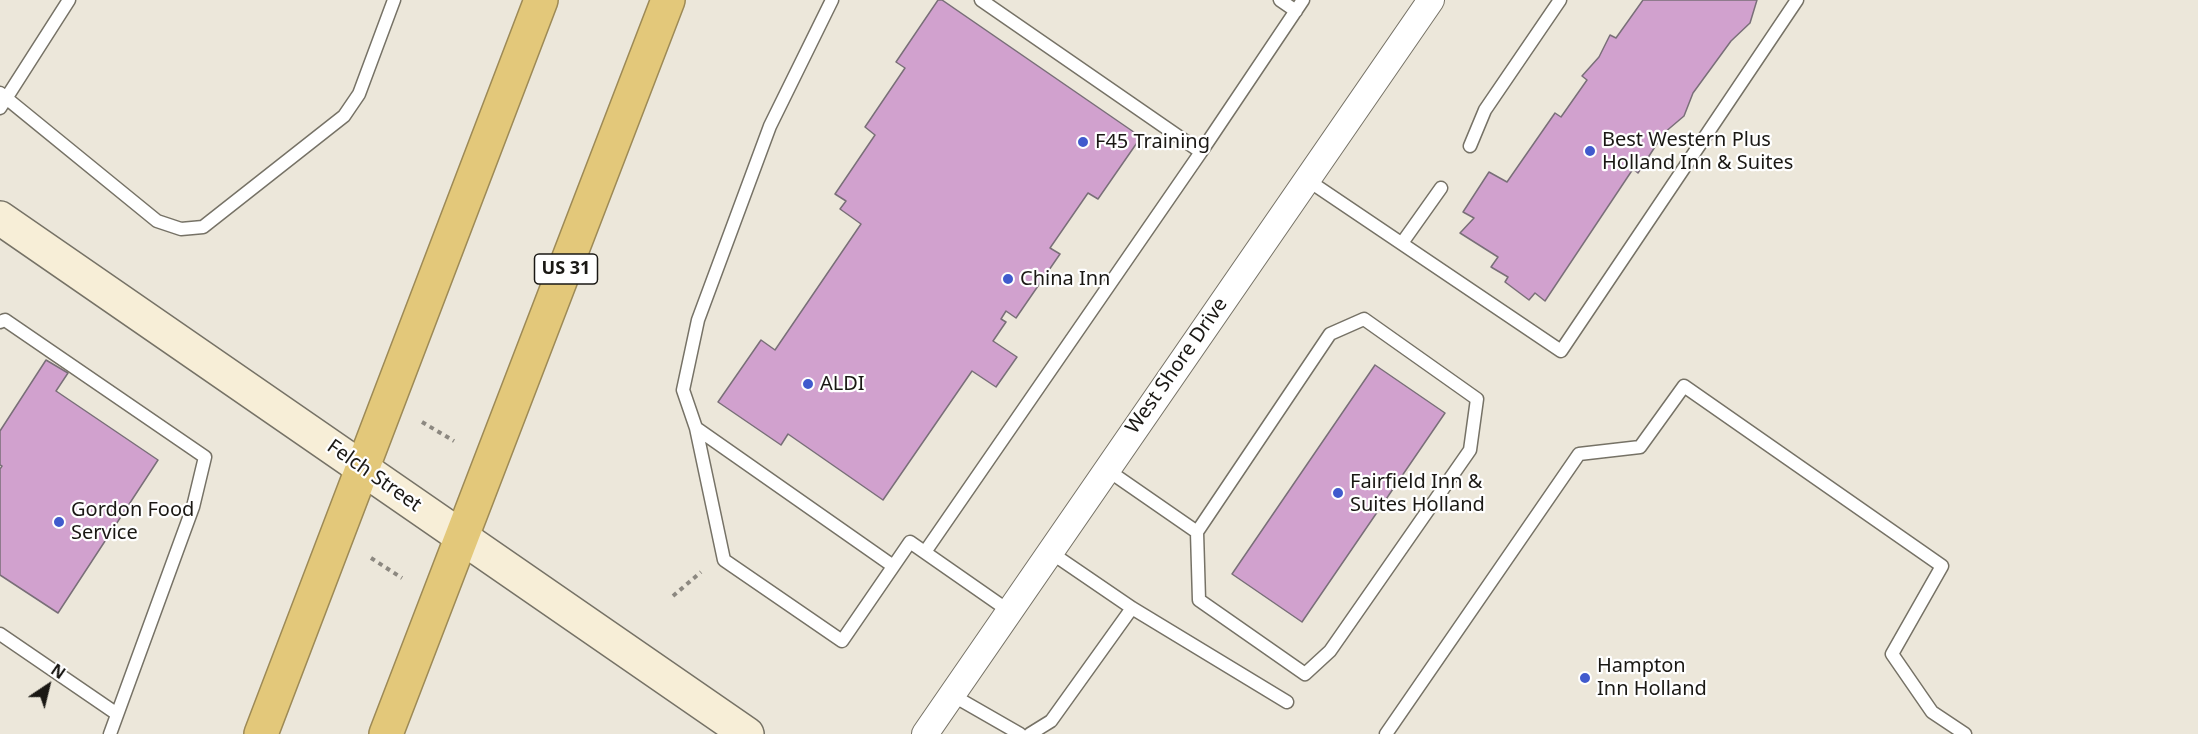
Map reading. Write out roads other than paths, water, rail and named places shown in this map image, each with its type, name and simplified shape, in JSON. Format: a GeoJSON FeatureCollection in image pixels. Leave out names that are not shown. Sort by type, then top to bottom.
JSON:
{"type":"FeatureCollection","features":[{"type":"Feature","properties":{"kind":"highway"},"geometry":{"type":"LineString","coordinates":[[261,734],[541,0]]}},
{"type":"Feature","properties":{"kind":"highway","name":"US 31"},"geometry":{"type":"LineString","coordinates":[[386,734],[668,0]]}},
{"type":"Feature","properties":{"kind":"street","name":"West Shore Drive"},"geometry":{"type":"LineString","coordinates":[[925,734],[1428,1]]}},
{"type":"Feature","properties":{"kind":"street","name":"Felch Street"},"geometry":{"type":"LineString","coordinates":[[0,218],[747,734]]}},
{"type":"Feature","properties":{"kind":"lane"},"geometry":{"type":"LineString","coordinates":[[69,0],[2,100],[157,221],[181,229],[203,227],[344,116],[359,94],[394,0]]}},
{"type":"Feature","properties":{"kind":"lane"},"geometry":{"type":"LineString","coordinates":[[832,0],[770,126],[698,320],[683,390],[696,428],[724,560],[842,641],[910,542],[1010,611]]}},
{"type":"Feature","properties":{"kind":"lane"},"geometry":{"type":"LineString","coordinates":[[981,0],[1201,152]]}},
{"type":"Feature","properties":{"kind":"lane"},"geometry":{"type":"LineString","coordinates":[[1280,0],[1296,11]]}},
{"type":"Feature","properties":{"kind":"lane"},"geometry":{"type":"LineString","coordinates":[[925,552],[1303,0]]}},
{"type":"Feature","properties":{"kind":"lane"},"geometry":{"type":"LineString","coordinates":[[1470,146],[1485,110],[1560,0]]}},
{"type":"Feature","properties":{"kind":"lane"},"geometry":{"type":"LineString","coordinates":[[1306,179],[1561,351],[1797,0]]}},
{"type":"Feature","properties":{"kind":"lane"},"geometry":{"type":"LineString","coordinates":[[1402,243],[1441,188]]}},
{"type":"Feature","properties":{"kind":"lane"},"geometry":{"type":"LineString","coordinates":[[1364,319],[1477,399],[1470,450],[1330,651],[1305,674],[1199,600],[1197,532],[1330,334],[1364,319]]}},
{"type":"Feature","properties":{"kind":"lane"},"geometry":{"type":"LineString","coordinates":[[0,322],[5,320],[205,457],[193,507],[110,734]]}},
{"type":"Feature","properties":{"kind":"lane"},"geometry":{"type":"LineString","coordinates":[[1386,734],[1579,454],[1640,447],[1684,386],[1942,566],[1892,654],[1932,712],[1965,734]]}},
{"type":"Feature","properties":{"kind":"lane"},"geometry":{"type":"LineString","coordinates":[[696,428],[893,566]]}},
{"type":"Feature","properties":{"kind":"lane"},"geometry":{"type":"LineString","coordinates":[[1106,469],[1197,532]]}},
{"type":"Feature","properties":{"kind":"lane"},"geometry":{"type":"LineString","coordinates":[[1050,552],[1132,608],[1287,702]]}},
{"type":"Feature","properties":{"kind":"lane"},"geometry":{"type":"LineString","coordinates":[[1030,734],[1051,721],[1132,608]]}},
{"type":"Feature","properties":{"kind":"lane"},"geometry":{"type":"LineString","coordinates":[[0,634],[117,714]]}},
{"type":"Feature","properties":{"kind":"lane"},"geometry":{"type":"LineString","coordinates":[[952,695],[1020,734]]}},
{"type":"Feature","properties":{"kind":"place","name":"F45 Training"},"geometry":{"type":"Point","coordinates":[1083,142]}},
{"type":"Feature","properties":{"kind":"place","name":"Best Western Plus Holland Inn & Suites"},"geometry":{"type":"Point","coordinates":[1590,151]}},
{"type":"Feature","properties":{"kind":"place","name":"China Inn"},"geometry":{"type":"Point","coordinates":[1008,279]}},
{"type":"Feature","properties":{"kind":"place","name":"ALDI"},"geometry":{"type":"Point","coordinates":[808,384]}},
{"type":"Feature","properties":{"kind":"place","name":"Fairfield Inn & Suites Holland"},"geometry":{"type":"Point","coordinates":[1338,493]}},
{"type":"Feature","properties":{"kind":"place","name":"Gordon Food Service"},"geometry":{"type":"Point","coordinates":[59,522]}},
{"type":"Feature","properties":{"kind":"place","name":"Hampton Inn Holland"},"geometry":{"type":"Point","coordinates":[1585,678]}}]}
